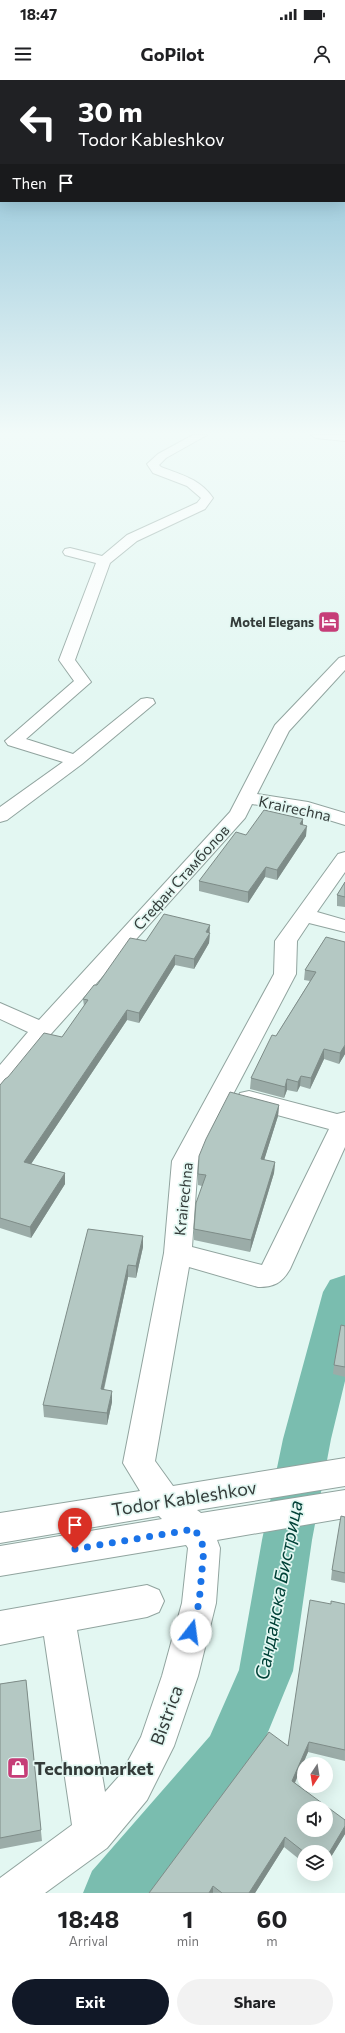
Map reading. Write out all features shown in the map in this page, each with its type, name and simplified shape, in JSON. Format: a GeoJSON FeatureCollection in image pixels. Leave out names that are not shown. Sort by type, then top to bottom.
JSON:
{"type":"FeatureCollection","features":[{"type":"Feature","properties":{"kind":"street"},"geometry":{"type":"LineString","coordinates":[[0,751],[14,741],[83,682],[67,660],[104,561],[132,538],[172,520]]}},
{"type":"Feature","properties":{"kind":"street"},"geometry":{"type":"LineString","coordinates":[[70,552],[104,561]]}},
{"type":"Feature","properties":{"kind":"street","name":"Стефан Стамболов"},"geometry":{"type":"LineString","coordinates":[[0,1081],[42,1030],[238,814],[281,729],[345,661]]}},
{"type":"Feature","properties":{"kind":"street"},"geometry":{"type":"LineString","coordinates":[[0,816],[76,760],[147,703]]}},
{"type":"Feature","properties":{"kind":"street"},"geometry":{"type":"LineString","coordinates":[[14,741],[76,760]]}},
{"type":"Feature","properties":{"kind":"street","name":"Krairechna"},"geometry":{"type":"LineString","coordinates":[[246,798],[308,808],[345,819]]}},
{"type":"Feature","properties":{"kind":"street","name":"Krairechna"},"geometry":{"type":"LineString","coordinates":[[195,1529],[166,1501],[139,1463],[178,1254],[185,1161],[285,974],[286,940],[345,858]]}},
{"type":"Feature","properties":{"kind":"street"},"geometry":{"type":"LineString","coordinates":[[304,915],[345,926]]}},
{"type":"Feature","properties":{"kind":"street"},"geometry":{"type":"LineString","coordinates":[[0,1010],[42,1030]]}},
{"type":"Feature","properties":{"kind":"street"},"geometry":{"type":"LineString","coordinates":[[178,1254],[258,1276],[269,1276],[276,1269],[344,1122],[222,1091]]}},
{"type":"Feature","properties":{"kind":"street","name":"Todor Kableshkov"},"geometry":{"type":"LineString","coordinates":[[0,1528],[334,1473]]}},
{"type":"Feature","properties":{"kind":"street","name":"Todor Kableshkov"},"geometry":{"type":"LineString","coordinates":[[0,1561],[338,1505]]}},
{"type":"Feature","properties":{"kind":"street","name":"Bistrica"},"geometry":{"type":"LineString","coordinates":[[12,1893],[93,1834],[134,1787],[156,1746],[177,1683],[199,1603],[204,1548],[195,1529]]}},
{"type":"Feature","properties":{"kind":"street"},"geometry":{"type":"LineString","coordinates":[[0,1628],[147,1601]]}},
{"type":"Feature","properties":{"kind":"street"},"geometry":{"type":"LineString","coordinates":[[58,1618],[93,1834]]}},
{"type":"Feature","properties":{"kind":"building"},"geometry":{"type":"Polygon","coordinates":[[[264,810],[303,819],[300,824],[307,826],[277,870],[266,867],[248,892],[199,881],[236,832],[246,835],[264,810]]]}},
{"type":"Feature","properties":{"kind":"building"},"geometry":{"type":"Polygon","coordinates":[[[345,882],[345,897],[337,895],[345,882]]]}},
{"type":"Feature","properties":{"kind":"building"},"geometry":{"type":"Polygon","coordinates":[[[164,914],[210,925],[206,932],[210,933],[194,959],[175,955],[139,1013],[127,1010],[24,1162],[65,1173],[30,1227],[0,1218],[0,1085],[44,1033],[62,1037],[88,1000],[83,999],[94,985],[97,985],[130,938],[146,941],[164,914]]]}},
{"type":"Feature","properties":{"kind":"building"},"geometry":{"type":"Polygon","coordinates":[[[326,937],[345,942],[345,1045],[340,1053],[324,1049],[311,1078],[301,1076],[298,1082],[287,1079],[285,1087],[251,1078],[272,1035],[276,1036],[316,972],[305,970],[326,937]]]}},
{"type":"Feature","properties":{"kind":"building"},"geometry":{"type":"Polygon","coordinates":[[[230,1092],[279,1105],[261,1159],[275,1162],[251,1240],[194,1229],[196,1203],[206,1175],[198,1174],[199,1156],[230,1092]]]}},
{"type":"Feature","properties":{"kind":"building"},"geometry":{"type":"Polygon","coordinates":[[[88,1229],[143,1236],[136,1266],[128,1265],[101,1389],[112,1391],[107,1413],[43,1405],[88,1229]]]}},
{"type":"Feature","properties":{"kind":"building"},"geometry":{"type":"Polygon","coordinates":[[[341,1325],[345,1326],[345,1367],[334,1365],[341,1325]]]}},
{"type":"Feature","properties":{"kind":"building"},"geometry":{"type":"Polygon","coordinates":[[[341,1516],[345,1517],[345,1573],[332,1570],[341,1516]]]}},
{"type":"Feature","properties":{"kind":"building"},"geometry":{"type":"Polygon","coordinates":[[[310,1600],[331,1604],[331,1601],[345,1604],[345,1750],[309,1742],[302,1757],[297,1757],[297,1770],[292,1781],[297,1785],[297,1793],[308,1793],[319,1801],[297,1801],[297,1837],[333,1837],[333,1811],[345,1820],[345,1826],[333,1846],[333,1845],[297,1845],[297,1846],[285,1837],[249,1893],[222,1893],[213,1886],[209,1893],[149,1893],[269,1732],[288,1746],[310,1600]]]}},
{"type":"Feature","properties":{"kind":"building","name":"Technomarket"},"geometry":{"type":"Polygon","coordinates":[[[26,1680],[41,1830],[0,1838],[0,1684],[26,1680]]]}},
{"type":"Feature","properties":{"kind":"waterway","name":"Санданска Бистрица"},"geometry":{"type":"LineString","coordinates":[[114,1893],[131,1875],[230,1756],[266,1671],[287,1540],[307,1439],[345,1292]]}},
{"type":"Feature","properties":{"kind":"place","name":"Motel Elegans"},"geometry":{"type":"Point","coordinates":[329,622]}},
{"type":"Feature","properties":{"kind":"place","name":"Technomarket"},"geometry":{"type":"Point","coordinates":[18,1768]}},
{"type":"Feature","properties":{"kind":"route"},"geometry":{"type":"LineString","coordinates":[[75,1549],[195,1529],[204,1548],[199,1603],[191,1632]]}}]}
